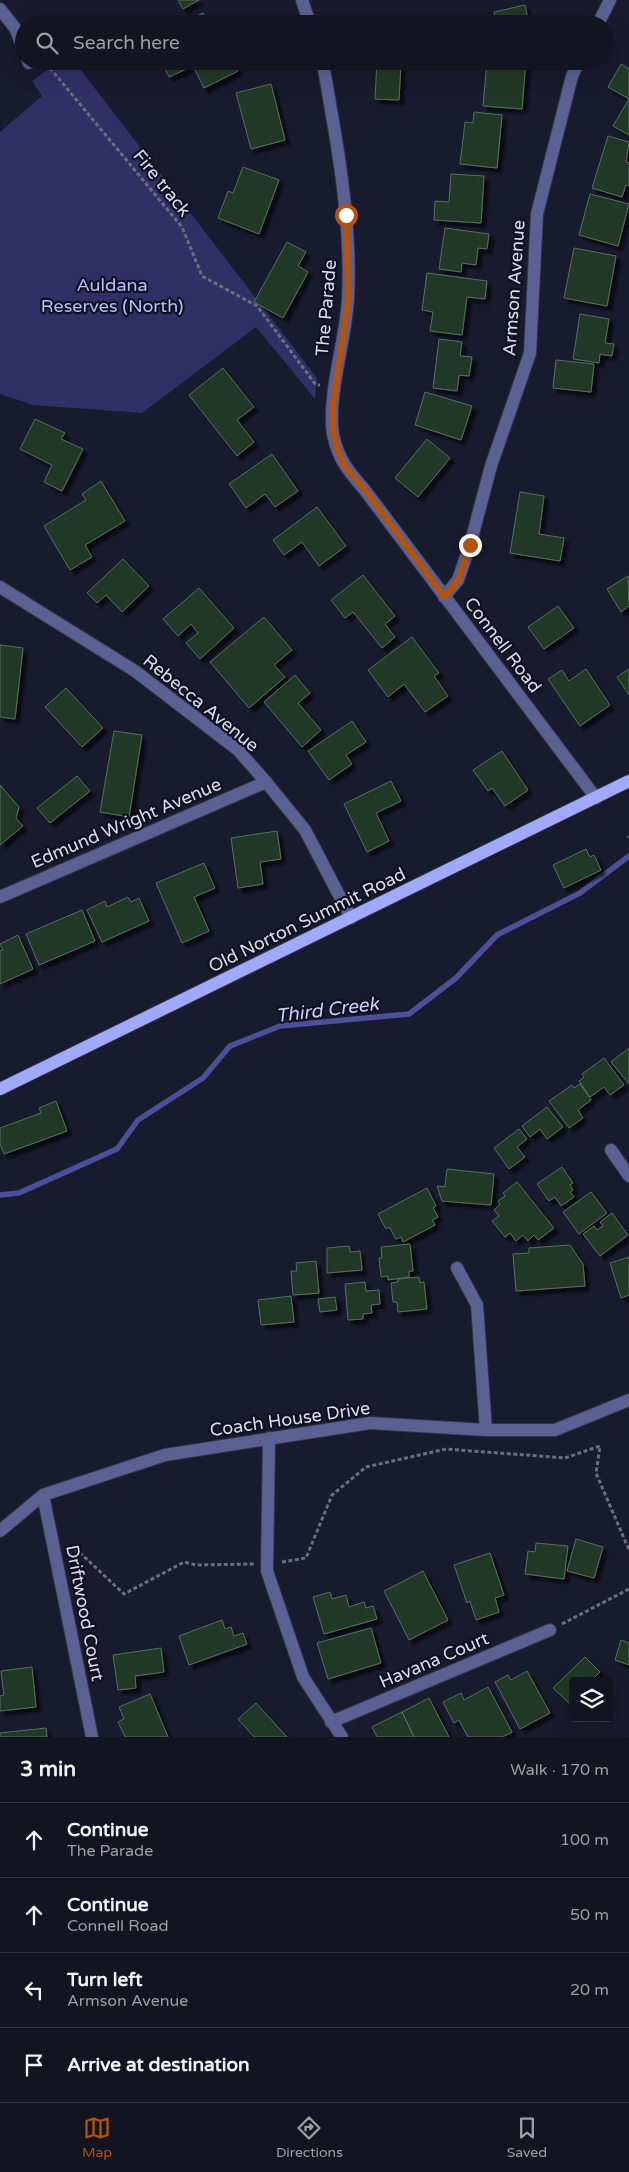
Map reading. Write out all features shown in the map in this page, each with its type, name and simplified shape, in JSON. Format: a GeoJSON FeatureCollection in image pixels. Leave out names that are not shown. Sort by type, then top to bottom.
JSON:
{"type":"FeatureCollection","features":[{"type":"Feature","properties":{"kind":"main road","name":"Old Norton Summit Road"},"geometry":{"type":"LineString","coordinates":[[0,1090],[629,781]]}},
{"type":"Feature","properties":{"kind":"street"},"geometry":{"type":"LineString","coordinates":[[302,0],[307,15]]}},
{"type":"Feature","properties":{"kind":"street"},"geometry":{"type":"LineString","coordinates":[[602,15],[610,0]]}},
{"type":"Feature","properties":{"kind":"street"},"geometry":{"type":"LineString","coordinates":[[0,9],[15,28]]}},
{"type":"Feature","properties":{"kind":"street","name":"The Parade"},"geometry":{"type":"LineString","coordinates":[[324,70],[341,170],[348,257],[348,299],[333,404],[333,432],[344,466],[364,489]]}},
{"type":"Feature","properties":{"kind":"street","name":"Armson Avenue"},"geometry":{"type":"LineString","coordinates":[[444,597],[458,580],[470,545],[491,466],[530,353],[537,214],[575,70]]}},
{"type":"Feature","properties":{"kind":"street","name":"Connell Road"},"geometry":{"type":"LineString","coordinates":[[364,489],[596,798]]}},
{"type":"Feature","properties":{"kind":"street","name":"Rebecca Avenue"},"geometry":{"type":"LineString","coordinates":[[0,587],[134,671],[238,750],[305,830],[351,918]]}},
{"type":"Feature","properties":{"kind":"street","name":"Edmund Wright Avenue"},"geometry":{"type":"LineString","coordinates":[[0,896],[266,782]]}},
{"type":"Feature","properties":{"kind":"street"},"geometry":{"type":"LineString","coordinates":[[611,1150],[629,1176]]}},
{"type":"Feature","properties":{"kind":"street"},"geometry":{"type":"LineString","coordinates":[[457,1268],[477,1305],[486,1430]]}},
{"type":"Feature","properties":{"kind":"street","name":"Coach House Drive"},"geometry":{"type":"LineString","coordinates":[[0,1531],[44,1495],[165,1455],[370,1423],[486,1430],[555,1430],[629,1400]]}},
{"type":"Feature","properties":{"kind":"street"},"geometry":{"type":"LineString","coordinates":[[269,1438],[266,1571],[302,1677],[342,1737]]}},
{"type":"Feature","properties":{"kind":"street","name":"Driftwood Court"},"geometry":{"type":"LineString","coordinates":[[44,1495],[92,1737]]}},
{"type":"Feature","properties":{"kind":"street","name":"Havana Court"},"geometry":{"type":"LineString","coordinates":[[331,1722],[550,1630]]}},
{"type":"Feature","properties":{"kind":"path","name":"Fire track"},"geometry":{"type":"LineString","coordinates":[[52,70],[182,227],[202,276],[257,306],[316,385],[335,387]]}},
{"type":"Feature","properties":{"kind":"path"},"geometry":{"type":"LineString","coordinates":[[53,1544],[77,1550],[124,1594],[184,1562],[196,1565],[266,1564],[306,1558],[332,1495],[366,1467],[446,1449],[565,1458],[600,1446],[596,1473],[629,1550]]}},
{"type":"Feature","properties":{"kind":"path"},"geometry":{"type":"LineString","coordinates":[[550,1630],[629,1589]]}},
{"type":"Feature","properties":{"kind":"green space","name":"Auldana Reserves (North)"},"geometry":{"type":"Polygon","coordinates":[[[47,70],[81,70],[317,378],[315,399],[256,327],[142,413],[33,405],[0,394],[0,132],[42,96],[32,81],[47,70]]]}},
{"type":"Feature","properties":{"kind":"building"},"geometry":{"type":"Polygon","coordinates":[[[178,0],[199,0],[183,9],[178,0]]]}},
{"type":"Feature","properties":{"kind":"building"},"geometry":{"type":"Polygon","coordinates":[[[525,5],[527,15],[495,15],[494,12],[525,5]]]}},
{"type":"Feature","properties":{"kind":"building"},"geometry":{"type":"Polygon","coordinates":[[[621,64],[629,69],[629,99],[608,87],[621,64]]]}},
{"type":"Feature","properties":{"kind":"building"},"geometry":{"type":"Polygon","coordinates":[[[166,70],[184,70],[169,77],[166,70]]]}},
{"type":"Feature","properties":{"kind":"building"},"geometry":{"type":"Polygon","coordinates":[[[195,70],[238,70],[238,71],[204,88],[195,70]]]}},
{"type":"Feature","properties":{"kind":"building"},"geometry":{"type":"Polygon","coordinates":[[[377,70],[401,70],[399,100],[375,99],[377,70]]]}},
{"type":"Feature","properties":{"kind":"building"},"geometry":{"type":"Polygon","coordinates":[[[486,70],[525,70],[522,109],[483,106],[486,70]]]}},
{"type":"Feature","properties":{"kind":"building"},"geometry":{"type":"Polygon","coordinates":[[[271,84],[285,140],[251,149],[236,93],[271,84]]]}},
{"type":"Feature","properties":{"kind":"building"},"geometry":{"type":"Polygon","coordinates":[[[629,99],[629,135],[613,126],[629,99]]]}},
{"type":"Feature","properties":{"kind":"building"},"geometry":{"type":"Polygon","coordinates":[[[474,112],[502,115],[497,168],[460,164],[465,122],[473,123],[474,112]]]}},
{"type":"Feature","properties":{"kind":"building"},"geometry":{"type":"Polygon","coordinates":[[[608,136],[629,142],[626,162],[629,163],[629,186],[626,185],[622,197],[592,188],[608,136]]]}},
{"type":"Feature","properties":{"kind":"building"},"geometry":{"type":"Polygon","coordinates":[[[243,167],[279,180],[259,234],[218,218],[228,191],[233,193],[243,167]]]}},
{"type":"Feature","properties":{"kind":"building"},"geometry":{"type":"Polygon","coordinates":[[[451,174],[484,176],[481,223],[434,220],[435,201],[449,202],[451,174]]]}},
{"type":"Feature","properties":{"kind":"building"},"geometry":{"type":"Polygon","coordinates":[[[590,194],[629,204],[618,246],[579,235],[590,194]]]}},
{"type":"Feature","properties":{"kind":"building"},"geometry":{"type":"Polygon","coordinates":[[[445,228],[489,234],[487,249],[478,248],[476,265],[462,263],[461,272],[439,269],[445,228]]]}},
{"type":"Feature","properties":{"kind":"building"},"geometry":{"type":"Polygon","coordinates":[[[287,242],[306,252],[298,266],[308,272],[283,318],[254,302],[287,242]]]}},
{"type":"Feature","properties":{"kind":"building"},"geometry":{"type":"Polygon","coordinates":[[[574,248],[616,256],[607,306],[564,298],[574,248]]]}},
{"type":"Feature","properties":{"kind":"building"},"geometry":{"type":"Polygon","coordinates":[[[427,273],[487,281],[485,299],[467,297],[462,335],[430,331],[433,312],[422,310],[427,273]]]}},
{"type":"Feature","properties":{"kind":"building"},"geometry":{"type":"Polygon","coordinates":[[[580,314],[609,319],[605,343],[614,344],[612,356],[600,354],[599,363],[573,359],[580,314]]]}},
{"type":"Feature","properties":{"kind":"building"},"geometry":{"type":"Polygon","coordinates":[[[439,339],[462,342],[460,356],[472,357],[469,376],[459,375],[457,391],[433,388],[439,339]]]}},
{"type":"Feature","properties":{"kind":"building"},"geometry":{"type":"Polygon","coordinates":[[[556,360],[594,364],[591,392],[553,388],[556,360]]]}},
{"type":"Feature","properties":{"kind":"building"},"geometry":{"type":"Polygon","coordinates":[[[223,368],[254,407],[237,420],[254,442],[237,456],[189,395],[223,368]]]}},
{"type":"Feature","properties":{"kind":"building"},"geometry":{"type":"Polygon","coordinates":[[[425,392],[472,406],[461,440],[415,425],[425,392]]]}},
{"type":"Feature","properties":{"kind":"building"},"geometry":{"type":"Polygon","coordinates":[[[35,419],[65,433],[61,439],[83,449],[62,491],[44,482],[52,465],[20,449],[35,419]]]}},
{"type":"Feature","properties":{"kind":"building"},"geometry":{"type":"Polygon","coordinates":[[[427,439],[450,458],[418,497],[395,478],[427,439]]]}},
{"type":"Feature","properties":{"kind":"building"},"geometry":{"type":"Polygon","coordinates":[[[272,454],[298,491],[275,507],[265,494],[246,508],[229,484],[272,454]]]}},
{"type":"Feature","properties":{"kind":"building"},"geometry":{"type":"Polygon","coordinates":[[[101,481],[125,521],[85,545],[92,557],[70,570],[44,526],[86,500],[82,494],[101,481]]]}},
{"type":"Feature","properties":{"kind":"building"},"geometry":{"type":"Polygon","coordinates":[[[520,492],[544,496],[539,534],[564,538],[560,561],[510,553],[520,492]]]}},
{"type":"Feature","properties":{"kind":"building"},"geometry":{"type":"Polygon","coordinates":[[[317,507],[346,546],[319,566],[302,542],[284,555],[273,540],[317,507]]]}},
{"type":"Feature","properties":{"kind":"building"},"geometry":{"type":"Polygon","coordinates":[[[123,559],[149,586],[122,612],[106,595],[97,603],[87,593],[123,559]]]}},
{"type":"Feature","properties":{"kind":"building"},"geometry":{"type":"Polygon","coordinates":[[[363,575],[395,616],[385,624],[395,637],[382,648],[353,612],[345,618],[331,600],[363,575]]]}},
{"type":"Feature","properties":{"kind":"building"},"geometry":{"type":"Polygon","coordinates":[[[628,576],[629,606],[621,612],[607,589],[628,576]]]}},
{"type":"Feature","properties":{"kind":"building"},"geometry":{"type":"Polygon","coordinates":[[[199,588],[234,628],[200,659],[186,643],[198,633],[191,624],[178,636],[163,619],[199,588]]]}},
{"type":"Feature","properties":{"kind":"building"},"geometry":{"type":"Polygon","coordinates":[[[558,606],[574,628],[544,649],[528,627],[558,606]]]}},
{"type":"Feature","properties":{"kind":"building"},"geometry":{"type":"Polygon","coordinates":[[[264,617],[292,650],[274,665],[285,677],[249,708],[210,662],[264,617]]]}},
{"type":"Feature","properties":{"kind":"building"},"geometry":{"type":"Polygon","coordinates":[[[412,637],[439,673],[434,676],[448,696],[425,712],[404,684],[388,697],[368,670],[412,637]]]}},
{"type":"Feature","properties":{"kind":"building"},"geometry":{"type":"Polygon","coordinates":[[[0,645],[23,648],[15,719],[0,717],[0,645]]]}},
{"type":"Feature","properties":{"kind":"building"},"geometry":{"type":"Polygon","coordinates":[[[586,669],[610,705],[580,726],[548,679],[562,670],[569,681],[586,669]]]}},
{"type":"Feature","properties":{"kind":"building"},"geometry":{"type":"Polygon","coordinates":[[[629,669],[629,695],[617,677],[629,669]]]}},
{"type":"Feature","properties":{"kind":"building"},"geometry":{"type":"Polygon","coordinates":[[[295,675],[310,693],[298,703],[321,730],[302,747],[264,702],[295,675]]]}},
{"type":"Feature","properties":{"kind":"building"},"geometry":{"type":"Polygon","coordinates":[[[66,688],[103,728],[82,747],[45,707],[66,688]]]}},
{"type":"Feature","properties":{"kind":"building"},"geometry":{"type":"Polygon","coordinates":[[[352,721],[366,742],[346,755],[352,764],[329,780],[308,751],[352,721]]]}},
{"type":"Feature","properties":{"kind":"building"},"geometry":{"type":"Polygon","coordinates":[[[114,731],[142,735],[129,817],[100,812],[114,731]]]}},
{"type":"Feature","properties":{"kind":"building"},"geometry":{"type":"Polygon","coordinates":[[[502,751],[528,790],[505,806],[492,788],[488,791],[473,770],[502,751]]]}},
{"type":"Feature","properties":{"kind":"building"},"geometry":{"type":"Polygon","coordinates":[[[77,776],[90,791],[50,823],[37,808],[77,776]]]}},
{"type":"Feature","properties":{"kind":"building"},"geometry":{"type":"Polygon","coordinates":[[[391,781],[401,801],[376,813],[389,841],[367,852],[344,804],[391,781]]]}},
{"type":"Feature","properties":{"kind":"building"},"geometry":{"type":"Polygon","coordinates":[[[0,785],[19,807],[16,818],[23,826],[0,845],[0,785]]]}},
{"type":"Feature","properties":{"kind":"building"},"geometry":{"type":"Polygon","coordinates":[[[277,831],[281,859],[260,862],[263,884],[238,888],[231,838],[277,831]]]}},
{"type":"Feature","properties":{"kind":"building"},"geometry":{"type":"Polygon","coordinates":[[[586,849],[590,857],[594,855],[601,870],[564,888],[553,865],[586,849]]]}},
{"type":"Feature","properties":{"kind":"building"},"geometry":{"type":"Polygon","coordinates":[[[204,863],[215,888],[194,897],[209,931],[182,943],[156,883],[204,863]]]}},
{"type":"Feature","properties":{"kind":"building"},"geometry":{"type":"Polygon","coordinates":[[[128,897],[131,902],[139,898],[149,921],[102,942],[87,910],[105,901],[107,907],[128,897]]]}},
{"type":"Feature","properties":{"kind":"building"},"geometry":{"type":"Polygon","coordinates":[[[82,910],[95,941],[39,965],[26,934],[82,910]]]}},
{"type":"Feature","properties":{"kind":"building"},"geometry":{"type":"Polygon","coordinates":[[[18,935],[33,969],[0,984],[0,951],[3,950],[0,944],[18,935]]]}},
{"type":"Feature","properties":{"kind":"building"},"geometry":{"type":"Polygon","coordinates":[[[629,1048],[629,1084],[611,1062],[629,1048]]]}},
{"type":"Feature","properties":{"kind":"building"},"geometry":{"type":"Polygon","coordinates":[[[604,1058],[624,1085],[610,1095],[604,1087],[590,1097],[579,1081],[584,1077],[582,1074],[604,1058]]]}},
{"type":"Feature","properties":{"kind":"building"},"geometry":{"type":"Polygon","coordinates":[[[580,1084],[591,1100],[578,1110],[583,1118],[569,1128],[549,1101],[572,1085],[574,1088],[580,1084]]]}},
{"type":"Feature","properties":{"kind":"building"},"geometry":{"type":"Polygon","coordinates":[[[56,1101],[67,1131],[4,1154],[0,1144],[0,1128],[41,1113],[39,1108],[56,1101]]]}},
{"type":"Feature","properties":{"kind":"building"},"geometry":{"type":"Polygon","coordinates":[[[547,1107],[563,1127],[547,1139],[540,1129],[530,1137],[522,1126],[547,1107]]]}},
{"type":"Feature","properties":{"kind":"building"},"geometry":{"type":"Polygon","coordinates":[[[519,1129],[527,1139],[517,1147],[525,1157],[509,1169],[494,1148],[519,1129]]]}},
{"type":"Feature","properties":{"kind":"building"},"geometry":{"type":"Polygon","coordinates":[[[562,1167],[573,1183],[570,1185],[573,1190],[570,1192],[574,1197],[561,1206],[555,1197],[549,1201],[537,1184],[562,1167]]]}},
{"type":"Feature","properties":{"kind":"building"},"geometry":{"type":"Polygon","coordinates":[[[447,1169],[494,1174],[491,1205],[442,1201],[437,1186],[445,1187],[447,1169]]]}},
{"type":"Feature","properties":{"kind":"building"},"geometry":{"type":"Polygon","coordinates":[[[517,1182],[554,1228],[538,1240],[534,1235],[528,1241],[523,1235],[516,1241],[510,1233],[505,1237],[492,1221],[499,1216],[494,1210],[500,1204],[498,1201],[505,1196],[503,1193],[517,1182]]]}},
{"type":"Feature","properties":{"kind":"building"},"geometry":{"type":"Polygon","coordinates":[[[427,1188],[436,1206],[433,1208],[438,1217],[432,1220],[435,1225],[403,1242],[401,1237],[396,1239],[389,1227],[386,1229],[378,1214],[427,1188]]]}},
{"type":"Feature","properties":{"kind":"building"},"geometry":{"type":"Polygon","coordinates":[[[591,1192],[607,1213],[579,1234],[563,1212],[591,1192]]]}},
{"type":"Feature","properties":{"kind":"building"},"geometry":{"type":"Polygon","coordinates":[[[612,1213],[628,1235],[600,1256],[583,1234],[594,1226],[597,1230],[603,1226],[600,1222],[612,1213]]]}},
{"type":"Feature","properties":{"kind":"building"},"geometry":{"type":"Polygon","coordinates":[[[410,1244],[413,1271],[409,1271],[409,1277],[388,1280],[388,1276],[381,1277],[379,1258],[382,1258],[381,1247],[410,1244]]]}},
{"type":"Feature","properties":{"kind":"building"},"geometry":{"type":"Polygon","coordinates":[[[570,1245],[583,1264],[585,1286],[516,1291],[513,1254],[529,1253],[529,1248],[570,1245]]]}},
{"type":"Feature","properties":{"kind":"building"},"geometry":{"type":"Polygon","coordinates":[[[349,1246],[350,1252],[360,1251],[362,1270],[327,1273],[327,1248],[349,1246]]]}},
{"type":"Feature","properties":{"kind":"building"},"geometry":{"type":"Polygon","coordinates":[[[629,1257],[629,1295],[621,1298],[610,1263],[629,1257]]]}},
{"type":"Feature","properties":{"kind":"building"},"geometry":{"type":"Polygon","coordinates":[[[316,1261],[319,1293],[293,1295],[291,1271],[297,1271],[296,1263],[316,1261]]]}},
{"type":"Feature","properties":{"kind":"building"},"geometry":{"type":"Polygon","coordinates":[[[419,1277],[420,1283],[424,1282],[427,1309],[398,1312],[397,1302],[393,1302],[391,1283],[398,1282],[398,1279],[419,1277]]]}},
{"type":"Feature","properties":{"kind":"building"},"geometry":{"type":"Polygon","coordinates":[[[365,1282],[366,1291],[379,1290],[380,1304],[371,1305],[372,1313],[363,1314],[363,1319],[348,1320],[345,1284],[365,1282]]]}},
{"type":"Feature","properties":{"kind":"building"},"geometry":{"type":"Polygon","coordinates":[[[291,1296],[294,1322],[261,1325],[258,1300],[291,1296]]]}},
{"type":"Feature","properties":{"kind":"building"},"geometry":{"type":"Polygon","coordinates":[[[335,1297],[337,1310],[320,1312],[318,1299],[335,1297]]]}},
{"type":"Feature","properties":{"kind":"building"},"geometry":{"type":"Polygon","coordinates":[[[576,1539],[603,1547],[594,1578],[567,1571],[576,1539]]]}},
{"type":"Feature","properties":{"kind":"building"},"geometry":{"type":"Polygon","coordinates":[[[536,1543],[568,1546],[564,1579],[525,1574],[528,1551],[535,1552],[536,1543]]]}},
{"type":"Feature","properties":{"kind":"building"},"geometry":{"type":"Polygon","coordinates":[[[490,1553],[504,1595],[495,1598],[499,1612],[476,1620],[470,1601],[467,1603],[454,1565],[490,1553]]]}},
{"type":"Feature","properties":{"kind":"building"},"geometry":{"type":"Polygon","coordinates":[[[423,1571],[448,1620],[409,1640],[384,1591],[423,1571]]]}},
{"type":"Feature","properties":{"kind":"building"},"geometry":{"type":"Polygon","coordinates":[[[330,1592],[332,1599],[346,1595],[349,1607],[364,1602],[366,1608],[373,1606],[377,1619],[324,1634],[313,1597],[330,1592]]]}},
{"type":"Feature","properties":{"kind":"building"},"geometry":{"type":"Polygon","coordinates":[[[222,1620],[225,1629],[231,1627],[234,1636],[243,1633],[247,1644],[189,1665],[179,1636],[222,1620]]]}},
{"type":"Feature","properties":{"kind":"building"},"geometry":{"type":"Polygon","coordinates":[[[371,1628],[381,1663],[328,1679],[317,1643],[371,1628]]]}},
{"type":"Feature","properties":{"kind":"building"},"geometry":{"type":"Polygon","coordinates":[[[621,1640],[629,1643],[629,1665],[615,1660],[621,1640]]]}},
{"type":"Feature","properties":{"kind":"building"},"geometry":{"type":"Polygon","coordinates":[[[161,1648],[164,1672],[135,1676],[136,1688],[118,1690],[113,1655],[161,1648]]]}},
{"type":"Feature","properties":{"kind":"building"},"geometry":{"type":"Polygon","coordinates":[[[585,1657],[600,1672],[595,1677],[569,1677],[569,1703],[553,1688],[585,1657]]]}},
{"type":"Feature","properties":{"kind":"building"},"geometry":{"type":"Polygon","coordinates":[[[32,1667],[36,1707],[0,1711],[0,1696],[4,1695],[1,1671],[32,1667]]]}},
{"type":"Feature","properties":{"kind":"building"},"geometry":{"type":"Polygon","coordinates":[[[527,1671],[550,1713],[520,1729],[495,1682],[508,1675],[511,1680],[527,1671]]]}},
{"type":"Feature","properties":{"kind":"building"},"geometry":{"type":"Polygon","coordinates":[[[488,1687],[512,1732],[502,1737],[468,1737],[459,1720],[454,1723],[443,1702],[461,1693],[464,1700],[488,1687]]]}},
{"type":"Feature","properties":{"kind":"building"},"geometry":{"type":"Polygon","coordinates":[[[150,1694],[168,1737],[125,1737],[118,1722],[124,1719],[119,1707],[150,1694]]]}},
{"type":"Feature","properties":{"kind":"building"},"geometry":{"type":"Polygon","coordinates":[[[429,1698],[449,1737],[414,1737],[402,1712],[429,1698]]]}},
{"type":"Feature","properties":{"kind":"building"},"geometry":{"type":"Polygon","coordinates":[[[256,1703],[287,1737],[254,1737],[238,1719],[256,1703]]]}},
{"type":"Feature","properties":{"kind":"building"},"geometry":{"type":"Polygon","coordinates":[[[402,1712],[414,1737],[377,1737],[372,1727],[402,1712]]]}},
{"type":"Feature","properties":{"kind":"building"},"geometry":{"type":"Polygon","coordinates":[[[46,1728],[47,1737],[0,1737],[0,1733],[46,1728]]]}},
{"type":"Feature","properties":{"kind":"waterway","name":"Third Creek"},"geometry":{"type":"LineString","coordinates":[[0,1195],[19,1193],[117,1149],[138,1120],[203,1078],[230,1046],[280,1026],[409,1014],[456,978],[497,935],[580,893],[629,856]]}},
{"type":"Feature","properties":{"kind":"route"},"geometry":{"type":"LineString","coordinates":[[346,215],[348,299],[333,404],[333,432],[338,452],[344,466],[364,489],[444,597],[458,580],[470,545]]}}]}
